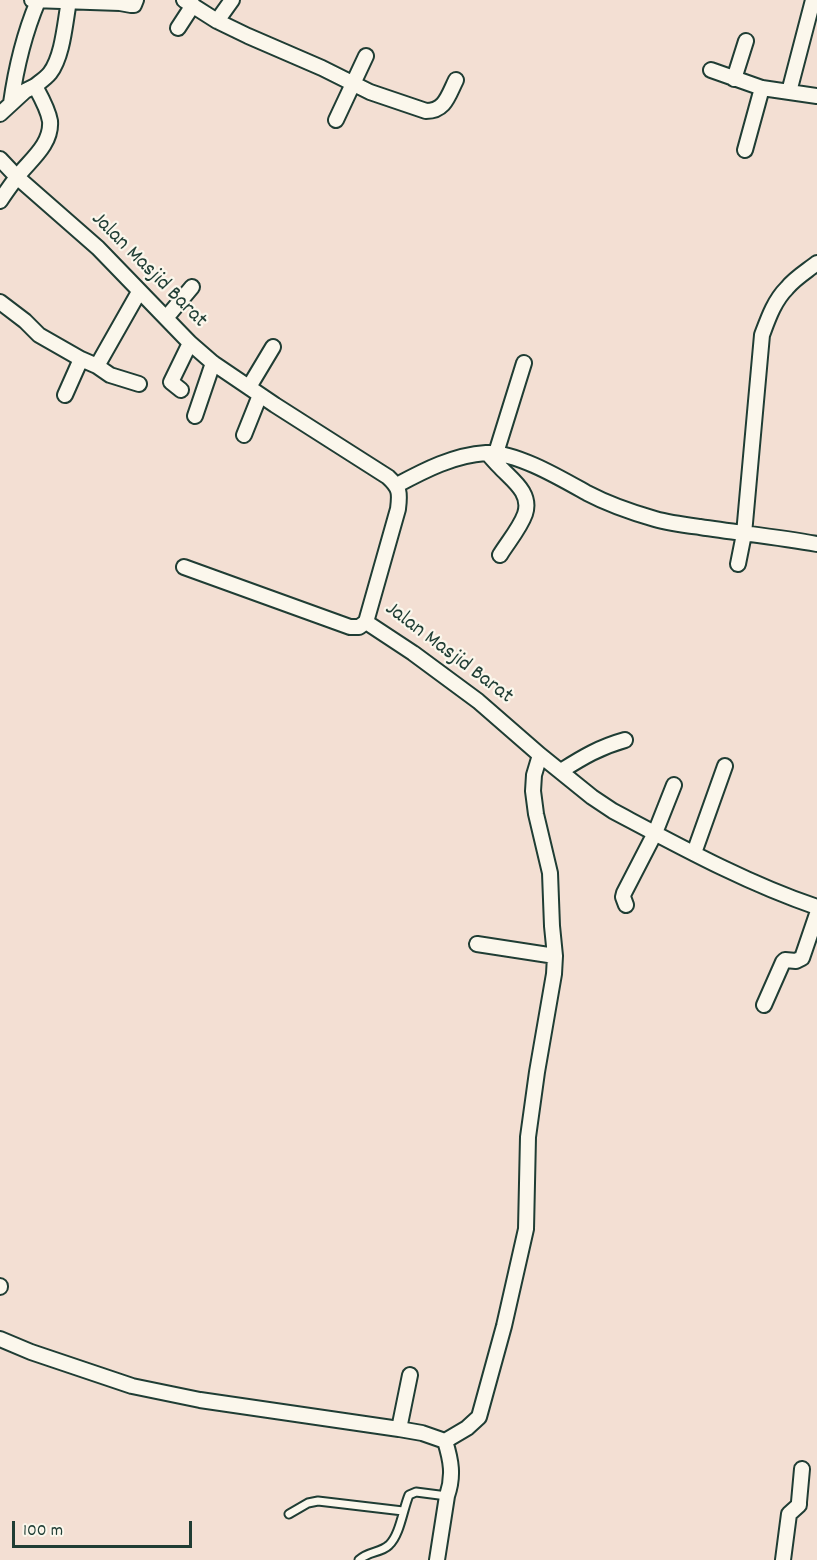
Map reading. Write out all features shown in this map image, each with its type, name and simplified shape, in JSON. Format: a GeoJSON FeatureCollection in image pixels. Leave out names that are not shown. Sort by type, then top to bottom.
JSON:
{"type":"FeatureCollection","features":[{"type":"Feature","properties":{"kind":"street"},"geometry":{"type":"LineString","coordinates":[[11,103],[14,78],[35,1],[132,5],[136,0]]}},
{"type":"Feature","properties":{"kind":"street"},"geometry":{"type":"LineString","coordinates":[[217,21],[232,0]]}},
{"type":"Feature","properties":{"kind":"street"},"geometry":{"type":"LineString","coordinates":[[789,92],[813,0]]}},
{"type":"Feature","properties":{"kind":"street"},"geometry":{"type":"LineString","coordinates":[[0,114],[25,91],[48,75],[55,65],[69,2]]}},
{"type":"Feature","properties":{"kind":"street"},"geometry":{"type":"LineString","coordinates":[[178,28],[189,3],[217,21],[322,68],[352,84],[426,111],[441,108],[456,80]]}},
{"type":"Feature","properties":{"kind":"street"},"geometry":{"type":"LineString","coordinates":[[734,79],[746,41]]}},
{"type":"Feature","properties":{"kind":"street"},"geometry":{"type":"LineString","coordinates":[[336,120],[366,56]]}},
{"type":"Feature","properties":{"kind":"street"},"geometry":{"type":"LineString","coordinates":[[711,70],[762,88],[817,96]]}},
{"type":"Feature","properties":{"kind":"street"},"geometry":{"type":"LineString","coordinates":[[0,201],[17,177],[39,154],[49,130],[50,122],[45,106],[35,86]]}},
{"type":"Feature","properties":{"kind":"street"},"geometry":{"type":"LineString","coordinates":[[745,150],[762,88]]}},
{"type":"Feature","properties":{"kind":"street","name":"Jalan Masjid Barat"},"geometry":{"type":"LineString","coordinates":[[0,159],[17,177],[98,248],[190,343],[213,363],[397,485],[398,509],[366,622],[478,701],[540,755],[613,811],[752,882],[817,908]]}},
{"type":"Feature","properties":{"kind":"street"},"geometry":{"type":"LineString","coordinates":[[738,564],[744,534],[762,335],[782,293],[817,263]]}},
{"type":"Feature","properties":{"kind":"street"},"geometry":{"type":"LineString","coordinates":[[166,318],[192,287]]}},
{"type":"Feature","properties":{"kind":"street"},"geometry":{"type":"LineString","coordinates":[[97,366],[140,292]]}},
{"type":"Feature","properties":{"kind":"street"},"geometry":{"type":"LineString","coordinates":[[0,302],[39,335],[110,375],[139,384]]}},
{"type":"Feature","properties":{"kind":"street"},"geometry":{"type":"LineString","coordinates":[[182,390],[171,382],[190,343]]}},
{"type":"Feature","properties":{"kind":"street"},"geometry":{"type":"LineString","coordinates":[[244,435],[254,391],[273,347]]}},
{"type":"Feature","properties":{"kind":"street"},"geometry":{"type":"LineString","coordinates":[[65,395],[81,359]]}},
{"type":"Feature","properties":{"kind":"street"},"geometry":{"type":"LineString","coordinates":[[195,416],[213,363]]}},
{"type":"Feature","properties":{"kind":"street"},"geometry":{"type":"LineString","coordinates":[[492,453],[524,363]]}},
{"type":"Feature","properties":{"kind":"street"},"geometry":{"type":"LineString","coordinates":[[492,453],[520,488],[526,504],[522,522],[500,555]]}},
{"type":"Feature","properties":{"kind":"street"},"geometry":{"type":"LineString","coordinates":[[397,485],[440,464],[464,456],[492,453],[516,458],[541,468],[588,493],[656,520],[817,544]]}},
{"type":"Feature","properties":{"kind":"street"},"geometry":{"type":"LineString","coordinates":[[184,567],[350,627],[359,627],[366,622]]}},
{"type":"Feature","properties":{"kind":"street"},"geometry":{"type":"LineString","coordinates":[[561,771],[590,753],[625,740]]}},
{"type":"Feature","properties":{"kind":"street"},"geometry":{"type":"LineString","coordinates":[[437,1560],[450,1486],[448,1451],[479,1417],[526,1229],[528,1137],[555,956],[549,873],[533,791],[534,776],[540,755]]}},
{"type":"Feature","properties":{"kind":"street"},"geometry":{"type":"LineString","coordinates":[[694,853],[725,766]]}},
{"type":"Feature","properties":{"kind":"street"},"geometry":{"type":"LineString","coordinates":[[626,905],[624,893],[655,833],[674,785]]}},
{"type":"Feature","properties":{"kind":"street"},"geometry":{"type":"LineString","coordinates":[[764,1005],[783,962],[802,958],[817,914]]}},
{"type":"Feature","properties":{"kind":"street"},"geometry":{"type":"LineString","coordinates":[[477,944],[555,956]]}},
{"type":"Feature","properties":{"kind":"street"},"geometry":{"type":"LineString","coordinates":[[0,1339],[31,1352],[132,1386],[267,1411],[422,1433],[448,1451]]}},
{"type":"Feature","properties":{"kind":"street"},"geometry":{"type":"LineString","coordinates":[[399,1429],[410,1375]]}},
{"type":"Feature","properties":{"kind":"street"},"geometry":{"type":"LineString","coordinates":[[783,1560],[789,1514],[799,1505],[802,1469]]}},
{"type":"Feature","properties":{"kind":"lane"},"geometry":{"type":"LineString","coordinates":[[359,1560],[391,1544],[410,1495],[416,1492],[447,1496]]}},
{"type":"Feature","properties":{"kind":"lane"},"geometry":{"type":"LineString","coordinates":[[289,1514],[308,1503],[318,1501],[404,1511]]}}]}
